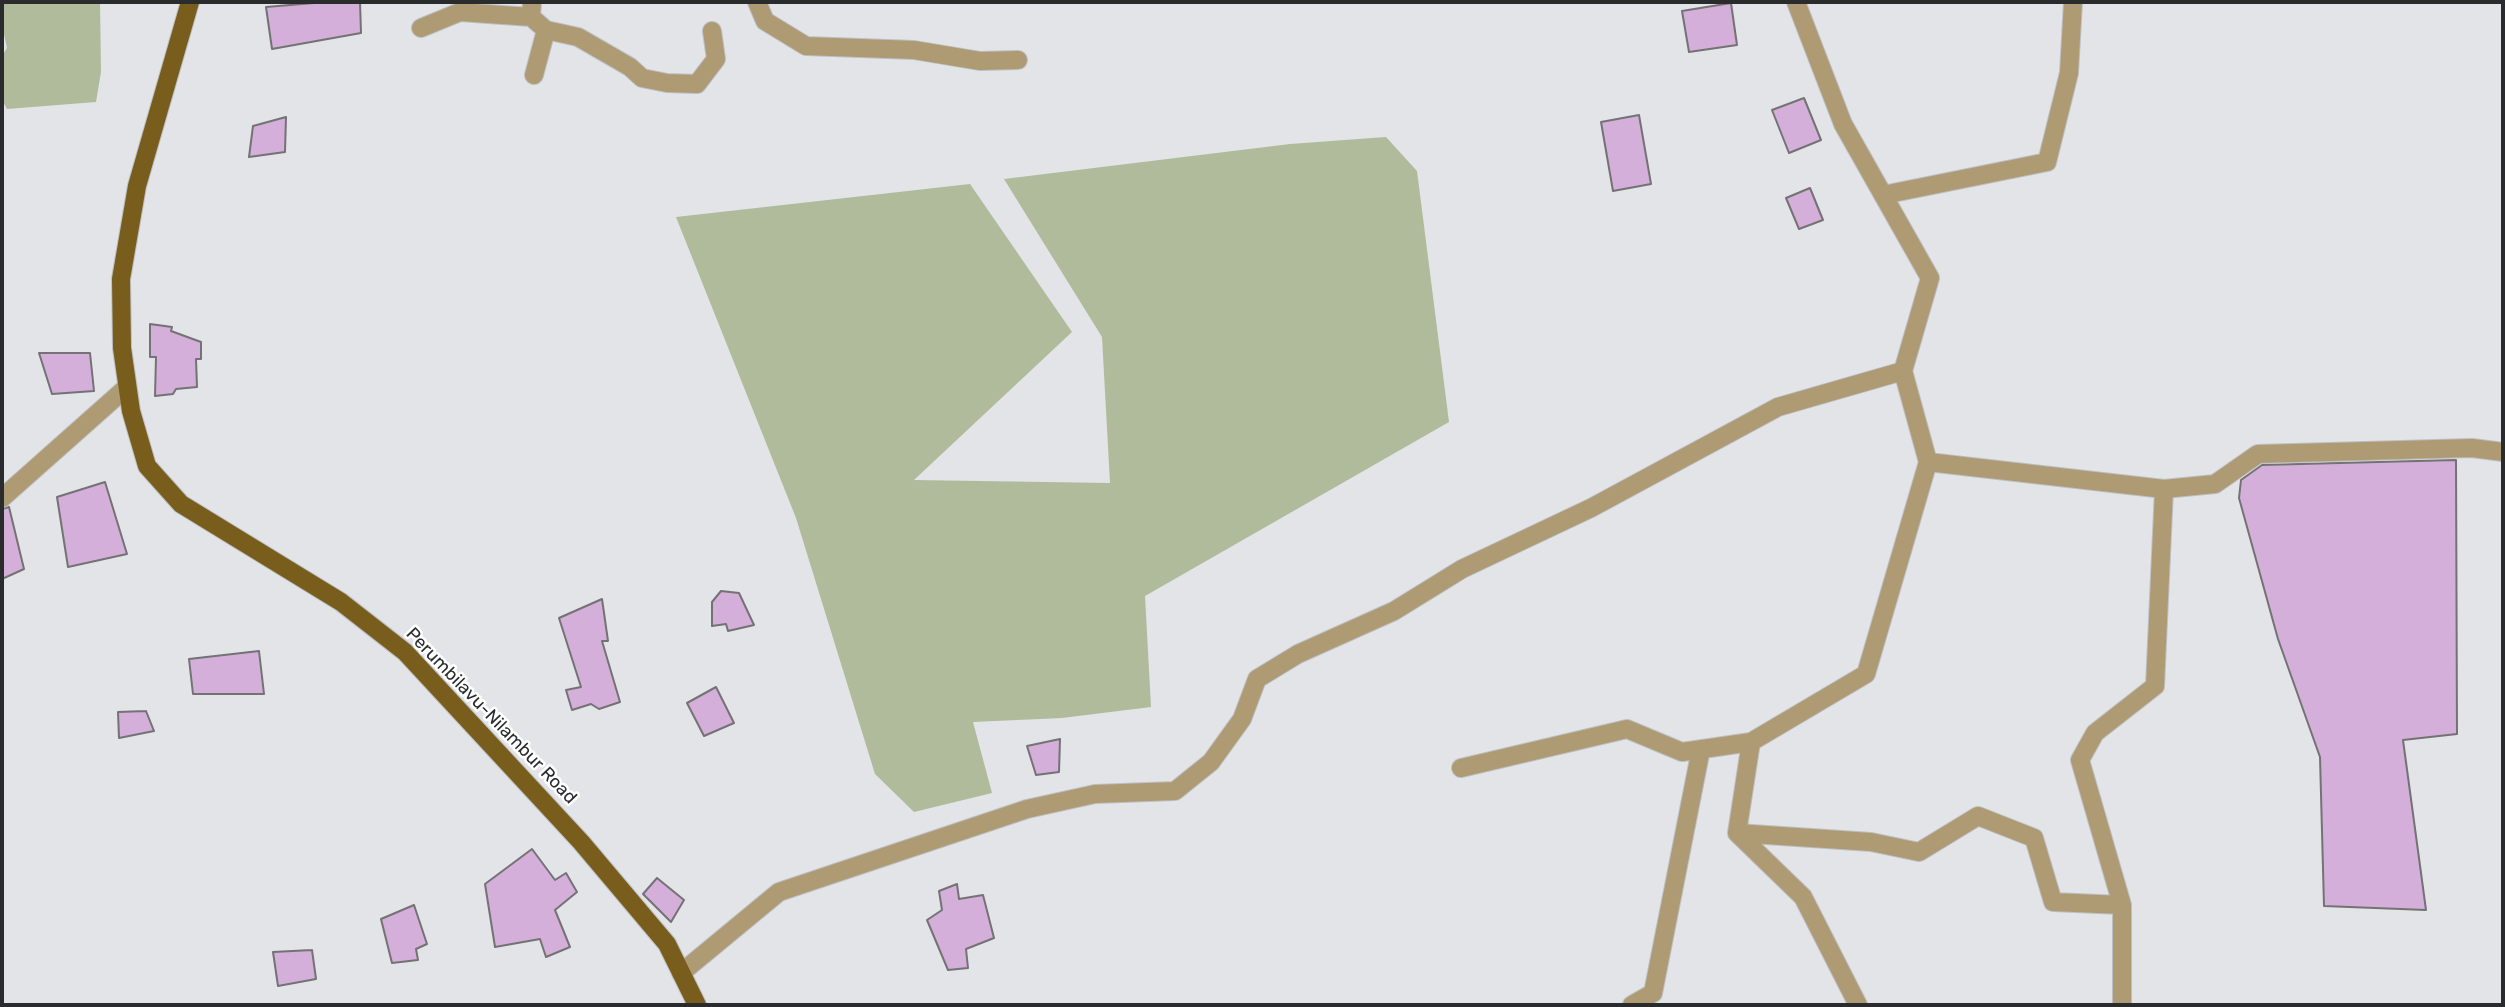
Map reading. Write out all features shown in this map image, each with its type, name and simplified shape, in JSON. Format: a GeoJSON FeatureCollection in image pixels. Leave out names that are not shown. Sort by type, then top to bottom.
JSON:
{"type":"FeatureCollection","features":[{"type":"Feature","properties":{"kind":"main road","name":"Perumbilavu-Nilambur Road"},"geometry":{"type":"LineString","coordinates":[[190,2],[136,186],[121,279],[122,348],[127,387],[147,466],[181,504],[341,602],[405,652],[581,842],[667,944],[697,1005]]}},
{"type":"Feature","properties":{"kind":"street"},"geometry":{"type":"LineString","coordinates":[[757,2],[765,21],[806,46],[914,50],[980,61],[1018,61]]}},
{"type":"Feature","properties":{"kind":"street"},"geometry":{"type":"LineString","coordinates":[[1461,768],[1627,729],[1682,752],[1751,742],[1866,674],[1928,462],[1903,371],[1930,278],[1843,124],[1796,2]]}},
{"type":"Feature","properties":{"kind":"street"},"geometry":{"type":"LineString","coordinates":[[1883,195],[2047,162],[2069,73],[2073,2]]}},
{"type":"Feature","properties":{"kind":"street"},"geometry":{"type":"LineString","coordinates":[[421,27],[460,12],[532,9],[546,30],[578,37],[631,67],[642,78],[667,83],[698,84],[716,59],[712,31]]}},
{"type":"Feature","properties":{"kind":"street"},"geometry":{"type":"LineString","coordinates":[[534,75],[546,30]]}},
{"type":"Feature","properties":{"kind":"street"},"geometry":{"type":"LineString","coordinates":[[681,973],[779,892],[1027,809],[1095,794],[1175,790],[1211,762],[1242,719],[1257,679],[1298,654],[1394,611],[1462,569],[1591,508],[1777,407],[1903,371]]}},
{"type":"Feature","properties":{"kind":"street"},"geometry":{"type":"LineString","coordinates":[[2,498],[127,387]]}},
{"type":"Feature","properties":{"kind":"street"},"geometry":{"type":"LineString","coordinates":[[1928,462],[2164,489],[2215,484],[2258,454],[2472,448],[2503,452]]}},
{"type":"Feature","properties":{"kind":"street"},"geometry":{"type":"LineString","coordinates":[[2122,1005],[2122,905],[2080,760],[2095,733],[2155,686],[2164,489]]}},
{"type":"Feature","properties":{"kind":"street"},"geometry":{"type":"LineString","coordinates":[[1737,833],[1751,742]]}},
{"type":"Feature","properties":{"kind":"street"},"geometry":{"type":"LineString","coordinates":[[1632,1005],[1653,993],[1701,749]]}},
{"type":"Feature","properties":{"kind":"street"},"geometry":{"type":"LineString","coordinates":[[1737,833],[1871,842],[1919,852],[1978,816],[2034,838],[2053,902],[2122,905]]}},
{"type":"Feature","properties":{"kind":"street"},"geometry":{"type":"LineString","coordinates":[[1737,833],[1804,897],[1858,1005]]}},
{"type":"Feature","properties":{"kind":"green space"},"geometry":{"type":"Polygon","coordinates":[[[2,2],[100,2],[101,72],[96,102],[7,109],[2,100],[2,56],[7,48],[2,25],[2,2]]]}},
{"type":"Feature","properties":{"kind":"green space"},"geometry":{"type":"Polygon","coordinates":[[[1386,137],[1417,171],[1449,422],[1145,596],[1151,707],[1062,718],[973,722],[992,793],[914,812],[875,774],[796,518],[676,217],[970,184],[1072,332],[914,480],[1110,483],[1102,337],[1004,179],[1290,144],[1386,137]]]}},
{"type":"Feature","properties":{"kind":"building"},"geometry":{"type":"Polygon","coordinates":[[[360,2],[361,33],[272,49],[266,7],[360,2]]]}},
{"type":"Feature","properties":{"kind":"building"},"geometry":{"type":"Polygon","coordinates":[[[1731,3],[1737,45],[1689,52],[1682,11],[1731,3]]]}},
{"type":"Feature","properties":{"kind":"building"},"geometry":{"type":"Polygon","coordinates":[[[1804,98],[1821,140],[1789,153],[1772,110],[1804,98]]]}},
{"type":"Feature","properties":{"kind":"building"},"geometry":{"type":"Polygon","coordinates":[[[1639,115],[1651,184],[1613,191],[1601,122],[1639,115]]]}},
{"type":"Feature","properties":{"kind":"building"},"geometry":{"type":"Polygon","coordinates":[[[286,117],[285,152],[249,157],[253,126],[286,117]]]}},
{"type":"Feature","properties":{"kind":"building"},"geometry":{"type":"Polygon","coordinates":[[[1810,188],[1823,220],[1799,229],[1786,198],[1810,188]]]}},
{"type":"Feature","properties":{"kind":"building"},"geometry":{"type":"Polygon","coordinates":[[[150,324],[172,327],[171,331],[201,342],[201,359],[196,359],[197,387],[176,389],[173,394],[155,396],[156,357],[150,357],[150,324]]]}},
{"type":"Feature","properties":{"kind":"building"},"geometry":{"type":"Polygon","coordinates":[[[39,353],[90,353],[94,391],[52,394],[39,353]]]}},
{"type":"Feature","properties":{"kind":"building"},"geometry":{"type":"Polygon","coordinates":[[[2456,460],[2457,734],[2403,740],[2426,910],[2324,906],[2320,757],[2278,639],[2239,498],[2241,480],[2262,465],[2456,460]]]}},
{"type":"Feature","properties":{"kind":"building"},"geometry":{"type":"Polygon","coordinates":[[[105,482],[127,554],[68,567],[57,497],[105,482]]]}},
{"type":"Feature","properties":{"kind":"building"},"geometry":{"type":"Polygon","coordinates":[[[9,507],[24,569],[2,579],[2,509],[9,507]]]}},
{"type":"Feature","properties":{"kind":"building"},"geometry":{"type":"Polygon","coordinates":[[[721,591],[739,593],[754,625],[728,631],[726,624],[712,626],[712,602],[721,591]]]}},
{"type":"Feature","properties":{"kind":"building"},"geometry":{"type":"Polygon","coordinates":[[[602,599],[608,641],[602,641],[620,702],[599,709],[591,704],[572,710],[566,690],[581,687],[559,618],[602,599]]]}},
{"type":"Feature","properties":{"kind":"building"},"geometry":{"type":"Polygon","coordinates":[[[259,651],[264,694],[193,694],[189,659],[259,651]]]}},
{"type":"Feature","properties":{"kind":"building"},"geometry":{"type":"Polygon","coordinates":[[[716,687],[734,723],[704,736],[687,703],[716,687]]]}},
{"type":"Feature","properties":{"kind":"building"},"geometry":{"type":"Polygon","coordinates":[[[146,711],[154,731],[119,738],[118,712],[146,711]]]}},
{"type":"Feature","properties":{"kind":"building"},"geometry":{"type":"Polygon","coordinates":[[[1060,739],[1059,772],[1036,775],[1027,746],[1060,739]]]}},
{"type":"Feature","properties":{"kind":"building"},"geometry":{"type":"Polygon","coordinates":[[[532,849],[555,880],[566,873],[577,892],[555,910],[570,947],[546,957],[540,939],[495,947],[485,884],[532,849]]]}},
{"type":"Feature","properties":{"kind":"building"},"geometry":{"type":"Polygon","coordinates":[[[657,878],[684,900],[671,922],[643,894],[657,878]]]}},
{"type":"Feature","properties":{"kind":"building"},"geometry":{"type":"Polygon","coordinates":[[[957,884],[959,899],[983,895],[994,938],[966,949],[968,968],[948,970],[927,920],[942,910],[939,891],[957,884]]]}},
{"type":"Feature","properties":{"kind":"building"},"geometry":{"type":"Polygon","coordinates":[[[414,905],[427,944],[416,949],[418,960],[392,963],[381,919],[414,905]]]}},
{"type":"Feature","properties":{"kind":"building"},"geometry":{"type":"Polygon","coordinates":[[[312,950],[316,979],[278,986],[273,952],[312,950]]]}}]}
